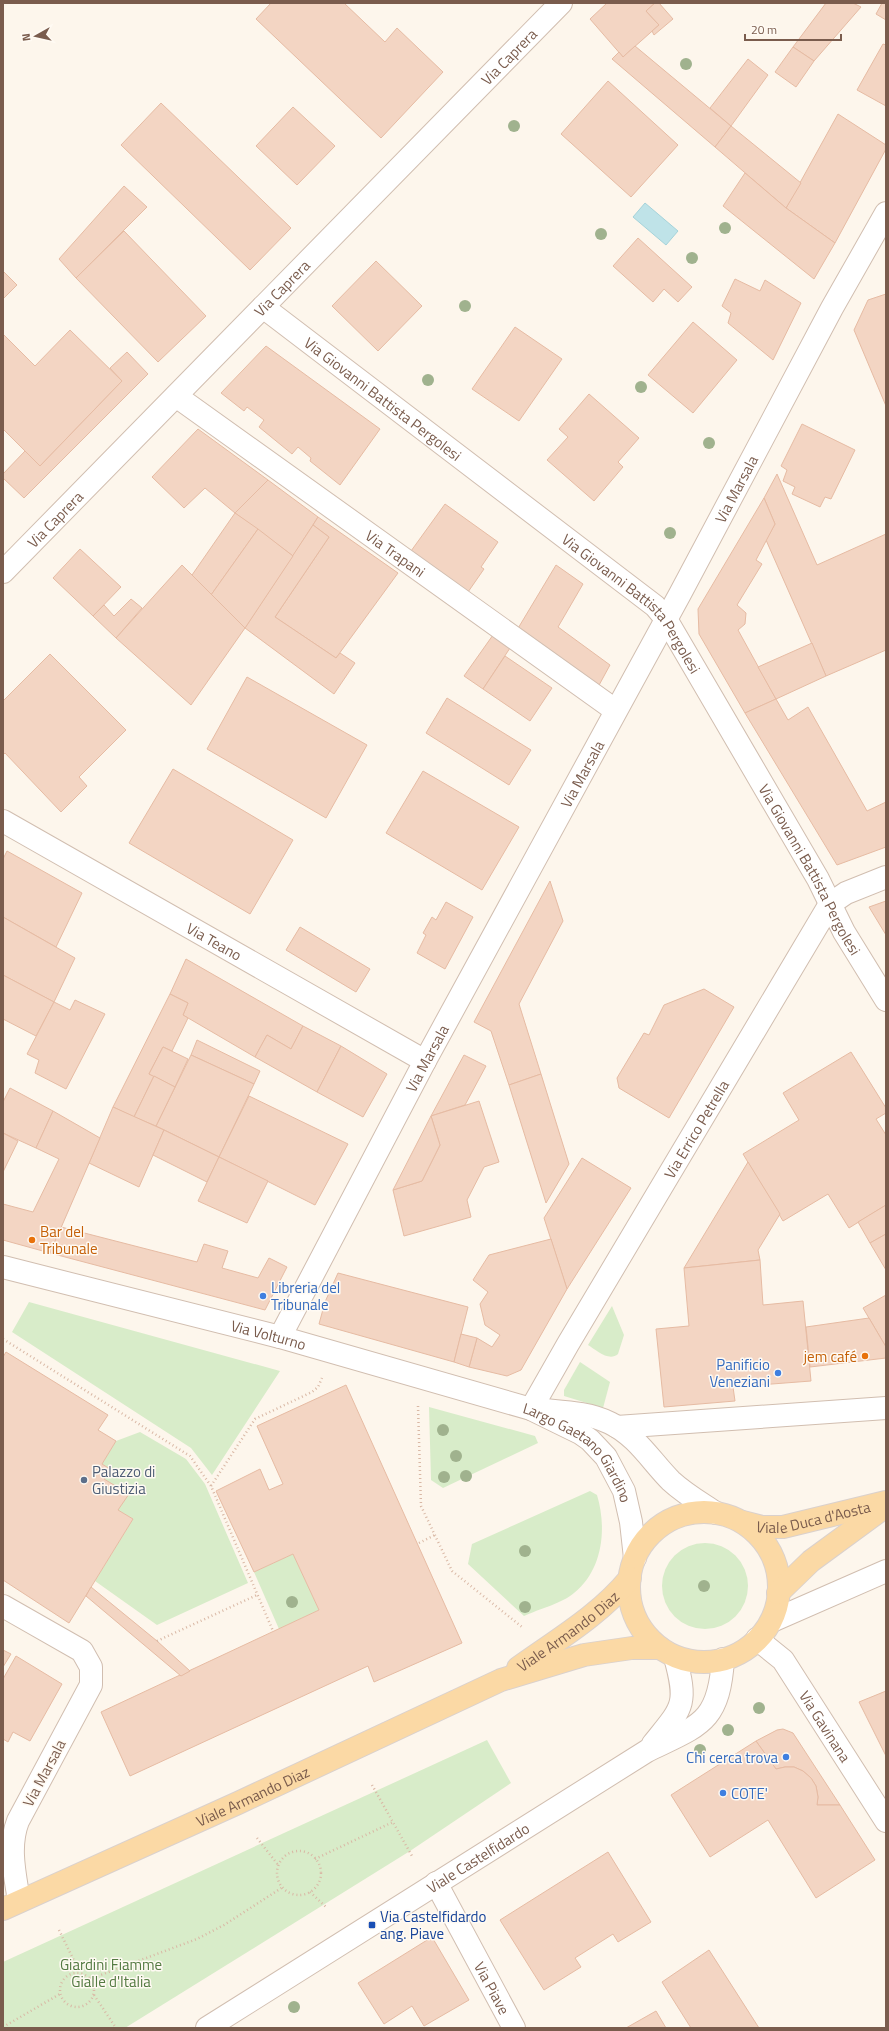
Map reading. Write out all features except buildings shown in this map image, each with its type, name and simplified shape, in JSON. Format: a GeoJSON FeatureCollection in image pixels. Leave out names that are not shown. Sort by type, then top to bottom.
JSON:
{"type":"FeatureCollection","features":[{"type":"Feature","properties":{"kind":"main road","name":"Viale Duca d'Aosta"},"geometry":{"type":"LineString","coordinates":[[716,1513],[762,1527],[783,1527],[886,1502]]}},
{"type":"Feature","properties":{"kind":"main road","name":"Viale Duca d'Aosta"},"geometry":{"type":"LineString","coordinates":[[778,1593],[811,1561],[886,1506]]}},
{"type":"Feature","properties":{"kind":"main road","name":"Viale Armando Diaz"},"geometry":{"type":"LineString","coordinates":[[501,1680],[602,1608],[616,1596],[645,1541],[659,1527],[677,1517],[696,1512],[716,1513]]}},
{"type":"Feature","properties":{"kind":"main road"},"geometry":{"type":"LineString","coordinates":[[740,1521],[759,1536],[772,1556],[779,1580],[777,1604],[772,1621]]}},
{"type":"Feature","properties":{"kind":"main road"},"geometry":{"type":"LineString","coordinates":[[632,1568],[630,1598],[635,1617],[646,1634],[668,1652]]}},
{"type":"Feature","properties":{"kind":"main road","name":"Viale Armando Diaz"},"geometry":{"type":"LineString","coordinates":[[11,1905],[238,1803],[501,1680],[584,1655],[632,1648],[668,1652],[690,1662],[730,1658],[752,1645],[772,1621]]}},
{"type":"Feature","properties":{"kind":"street","name":"Via Caprera"},"geometry":{"type":"LineString","coordinates":[[3,572],[561,3]]}},
{"type":"Feature","properties":{"kind":"street","name":"Via Marsala"},"geometry":{"type":"LineString","coordinates":[[280,1337],[425,1061],[615,710],[666,619],[832,308],[886,213]]}},
{"type":"Feature","properties":{"kind":"street","name":"Via Giovanni Battista Pergolesi"},"geometry":{"type":"LineString","coordinates":[[263,307],[655,606],[666,619],[818,879],[844,932],[886,1000]]}},
{"type":"Feature","properties":{"kind":"street","name":"Via Trapani"},"geometry":{"type":"LineString","coordinates":[[176,396],[615,710]]}},
{"type":"Feature","properties":{"kind":"street","name":"Via Teano"},"geometry":{"type":"LineString","coordinates":[[3,821],[425,1061]]}},
{"type":"Feature","properties":{"kind":"street","name":"Via Errico Petrella"},"geometry":{"type":"LineString","coordinates":[[532,1409],[568,1344],[830,904],[846,893],[886,877]]}},
{"type":"Feature","properties":{"kind":"street","name":"Via Volturno"},"geometry":{"type":"LineString","coordinates":[[3,1267],[280,1337],[532,1409]]}},
{"type":"Feature","properties":{"kind":"street","name":"Largo Gaetano Giardino"},"geometry":{"type":"LineString","coordinates":[[617,1426],[886,1408]]}},
{"type":"Feature","properties":{"kind":"street","name":"Largo Gaetano Giardino"},"geometry":{"type":"LineString","coordinates":[[532,1409],[583,1414],[617,1426],[631,1435],[663,1472],[681,1490],[716,1513]]}},
{"type":"Feature","properties":{"kind":"street","name":"Largo Gaetano Giardino"},"geometry":{"type":"LineString","coordinates":[[532,1409],[580,1433],[590,1440],[606,1457],[624,1492],[631,1522],[632,1568]]}},
{"type":"Feature","properties":{"kind":"street"},"geometry":{"type":"LineString","coordinates":[[772,1621],[886,1571]]}},
{"type":"Feature","properties":{"kind":"street","name":"Via Marsala"},"geometry":{"type":"LineString","coordinates":[[3,1606],[82,1652],[91,1667],[91,1685],[18,1821],[13,1834],[11,1905]]}},
{"type":"Feature","properties":{"kind":"street","name":"Via Gavinana"},"geometry":{"type":"LineString","coordinates":[[757,1639],[783,1660],[886,1821]]}},
{"type":"Feature","properties":{"kind":"street","name":"Viale Castelfidardo"},"geometry":{"type":"LineString","coordinates":[[647,1751],[675,1716],[682,1700],[683,1685],[668,1652]]}},
{"type":"Feature","properties":{"kind":"street","name":"Viale Castelfidardo"},"geometry":{"type":"LineString","coordinates":[[207,2028],[647,1751],[688,1730],[708,1716],[716,1704],[720,1689],[723,1659]]}},
{"type":"Feature","properties":{"kind":"street","name":"Via Piave"},"geometry":{"type":"LineString","coordinates":[[436,1883],[514,2028]]}},
{"type":"Feature","properties":{"kind":"path"},"geometry":{"type":"LineString","coordinates":[[3,1339],[190,1456],[211,1486],[273,1631]]}},
{"type":"Feature","properties":{"kind":"path"},"geometry":{"type":"LineString","coordinates":[[211,1486],[255,1419],[312,1392],[318,1387],[324,1374]]}},
{"type":"Feature","properties":{"kind":"path"},"geometry":{"type":"LineString","coordinates":[[418,1400],[421,1506],[452,1571],[522,1627]]}},
{"type":"Feature","properties":{"kind":"path"},"geometry":{"type":"LineString","coordinates":[[419,1543],[435,1535]]}},
{"type":"Feature","properties":{"kind":"path"},"geometry":{"type":"LineString","coordinates":[[157,1641],[257,1595]]}},
{"type":"Feature","properties":{"kind":"path"},"geometry":{"type":"LineString","coordinates":[[372,1786],[412,1856]]}},
{"type":"Feature","properties":{"kind":"path"},"geometry":{"type":"LineString","coordinates":[[315,1859],[393,1822]]}},
{"type":"Feature","properties":{"kind":"path"},"geometry":{"type":"LineString","coordinates":[[257,1838],[279,1866]]}},
{"type":"Feature","properties":{"kind":"path"},"geometry":{"type":"LineString","coordinates":[[296,1852],[310,1854],[315,1859],[321,1871],[321,1878],[318,1884],[310,1892],[301,1895],[294,1895],[283,1887],[279,1881],[279,1866],[288,1854],[296,1852]]}},
{"type":"Feature","properties":{"kind":"path"},"geometry":{"type":"LineString","coordinates":[[90,1979],[197,1939],[224,1925],[283,1887]]}},
{"type":"Feature","properties":{"kind":"path"},"geometry":{"type":"LineString","coordinates":[[310,1892],[327,1908]]}},
{"type":"Feature","properties":{"kind":"path"},"geometry":{"type":"LineString","coordinates":[[59,1930],[80,1973],[90,1979],[94,1990],[94,1995],[116,2028]]}},
{"type":"Feature","properties":{"kind":"path"},"geometry":{"type":"LineString","coordinates":[[80,1973],[69,1974],[61,1983],[60,1994],[66,2004],[76,2008],[87,2004],[94,1995]]}},
{"type":"Feature","properties":{"kind":"path"},"geometry":{"type":"LineString","coordinates":[[3,2027],[60,1994]]}},
{"type":"Feature","properties":{"kind":"green space"},"geometry":{"type":"Polygon","coordinates":[[[29,1302],[280,1371],[212,1475],[191,1448],[12,1332],[29,1302]]]}},
{"type":"Feature","properties":{"kind":"green space"},"geometry":{"type":"Polygon","coordinates":[[[612,1306],[624,1335],[618,1354],[611,1357],[588,1345],[612,1306]]]}},
{"type":"Feature","properties":{"kind":"green space"},"geometry":{"type":"Polygon","coordinates":[[[580,1362],[610,1382],[603,1408],[564,1396],[564,1390],[580,1362]]]}},
{"type":"Feature","properties":{"kind":"green space"},"geometry":{"type":"Polygon","coordinates":[[[429,1407],[535,1436],[538,1443],[443,1488],[431,1480],[429,1407]]]}},
{"type":"Feature","properties":{"kind":"green space"},"geometry":{"type":"Polygon","coordinates":[[[140,1432],[186,1459],[205,1484],[248,1583],[157,1625],[95,1581],[133,1519],[118,1510],[128,1494],[104,1479],[110,1469],[102,1464],[116,1441],[140,1432]]]}},
{"type":"Feature","properties":{"kind":"green space"},"geometry":{"type":"Polygon","coordinates":[[[590,1491],[597,1495],[600,1508],[602,1534],[600,1548],[597,1561],[591,1573],[584,1584],[569,1597],[524,1616],[468,1564],[472,1544],[590,1491]]]}},
{"type":"Feature","properties":{"kind":"green space"},"geometry":{"type":"Polygon","coordinates":[[[705,1543],[722,1546],[736,1555],[745,1569],[748,1586],[745,1603],[736,1617],[722,1626],[705,1629],[688,1626],[674,1617],[665,1603],[662,1586],[665,1569],[674,1555],[688,1546],[705,1543]]]}},
{"type":"Feature","properties":{"kind":"green space"},"geometry":{"type":"Polygon","coordinates":[[[293,1554],[319,1610],[279,1629],[254,1572],[293,1554]]]}},
{"type":"Feature","properties":{"kind":"green space","name":"Giardini Fiamme Gialle d'Italia"},"geometry":{"type":"Polygon","coordinates":[[[487,1740],[511,1783],[410,1851],[125,2028],[3,2028],[3,1962],[487,1740]]]}},
{"type":"Feature","properties":{"kind":"water"},"geometry":{"type":"Polygon","coordinates":[[[645,203],[678,231],[666,245],[633,217],[645,203]]]}},
{"type":"Feature","properties":{"kind":"place","name":"Bar del Tribunale"},"geometry":{"type":"Point","coordinates":[32,1240]}},
{"type":"Feature","properties":{"kind":"place","name":"Libreria del Tribunale"},"geometry":{"type":"Point","coordinates":[263,1296]}},
{"type":"Feature","properties":{"kind":"place","name":"jem café"},"geometry":{"type":"Point","coordinates":[865,1356]}},
{"type":"Feature","properties":{"kind":"place","name":"Panificio Veneziani"},"geometry":{"type":"Point","coordinates":[778,1373]}},
{"type":"Feature","properties":{"kind":"place","name":"Palazzo di Giustizia"},"geometry":{"type":"Point","coordinates":[84,1480]}},
{"type":"Feature","properties":{"kind":"place","name":"Chi cerca trova"},"geometry":{"type":"Point","coordinates":[786,1757]}},
{"type":"Feature","properties":{"kind":"place","name":"COTE'"},"geometry":{"type":"Point","coordinates":[723,1793]}},
{"type":"Feature","properties":{"kind":"place","name":"Via Castelfidardo ang. Piave"},"geometry":{"type":"Point","coordinates":[372,1925]}}]}
